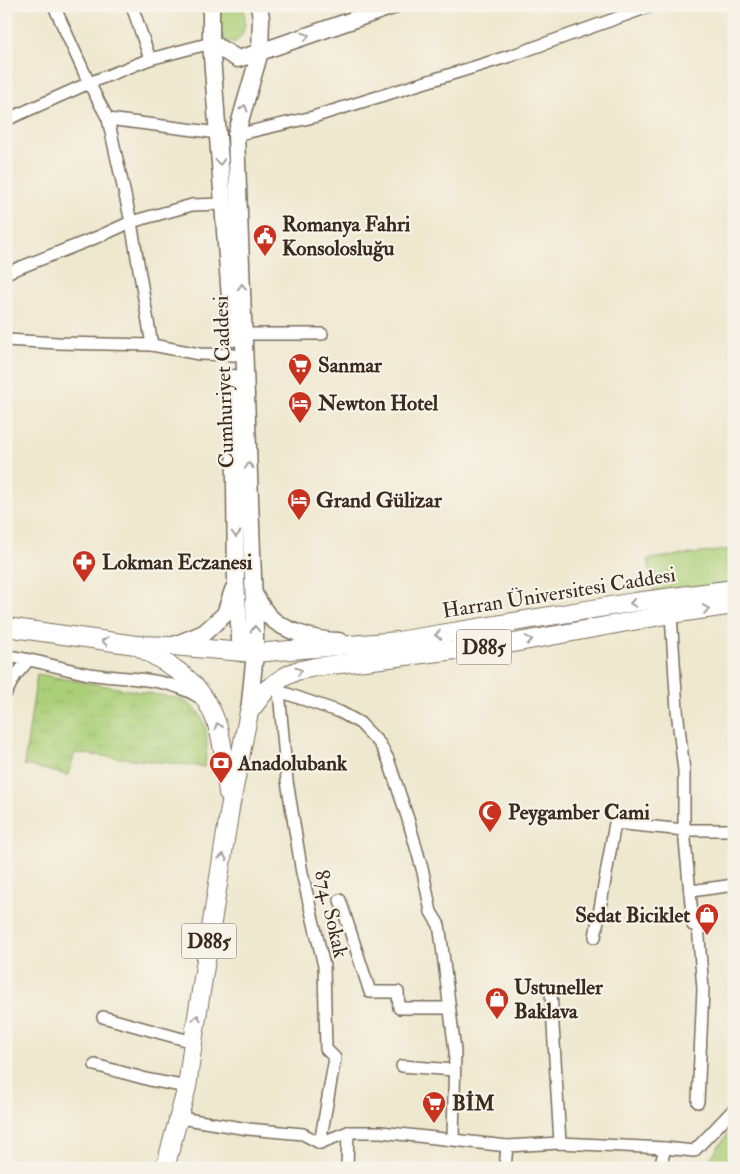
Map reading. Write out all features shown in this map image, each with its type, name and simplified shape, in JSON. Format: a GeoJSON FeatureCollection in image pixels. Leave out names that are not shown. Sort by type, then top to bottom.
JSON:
{"type":"FeatureCollection","features":[{"type":"Feature","properties":{"kind":"main road","name":"Cumhuriyet Caddesi"},"geometry":{"type":"LineString","coordinates":[[211,6],[211,44],[234,355],[236,583],[248,653]]}},
{"type":"Feature","properties":{"kind":"main road","name":"Cumhuriyet Caddesi"},"geometry":{"type":"LineString","coordinates":[[249,712],[248,653],[253,592],[236,135],[260,52],[261,18],[259,6]]}},
{"type":"Feature","properties":{"kind":"main road"},"geometry":{"type":"LineString","coordinates":[[211,44],[238,59],[393,6]]}},
{"type":"Feature","properties":{"kind":"main road"},"geometry":{"type":"LineString","coordinates":[[172,646],[204,633],[224,614],[236,583]]}},
{"type":"Feature","properties":{"kind":"main road","name":"Harran Üniversitesi Caddesi"},"geometry":{"type":"LineString","coordinates":[[392,642],[635,602],[734,590]]}},
{"type":"Feature","properties":{"kind":"main road"},"geometry":{"type":"LineString","coordinates":[[253,592],[267,614],[277,623],[298,633],[326,641],[392,642]]}},
{"type":"Feature","properties":{"kind":"main road","name":"Harran Üniversitesi Caddesi"},"geometry":{"type":"LineString","coordinates":[[249,712],[267,689],[284,677],[305,669],[513,643],[671,614],[734,605]]}},
{"type":"Feature","properties":{"kind":"main road"},"geometry":{"type":"LineString","coordinates":[[6,627],[136,645],[172,646],[248,653]]}},
{"type":"Feature","properties":{"kind":"main road","name":"D885"},"geometry":{"type":"LineString","coordinates":[[248,653],[392,642]]}},
{"type":"Feature","properties":{"kind":"main road"},"geometry":{"type":"LineString","coordinates":[[136,645],[182,674],[196,687],[207,702],[222,737],[230,808]]}},
{"type":"Feature","properties":{"kind":"main road","name":"D885"},"geometry":{"type":"LineString","coordinates":[[165,1168],[187,1087],[230,808],[249,712]]}},
{"type":"Feature","properties":{"kind":"street"},"geometry":{"type":"LineString","coordinates":[[54,6],[88,83],[108,119],[131,222],[152,345]]}},
{"type":"Feature","properties":{"kind":"street"},"geometry":{"type":"LineString","coordinates":[[132,6],[150,59]]}},
{"type":"Feature","properties":{"kind":"street"},"geometry":{"type":"LineString","coordinates":[[236,135],[313,117],[504,58],[650,6]]}},
{"type":"Feature","properties":{"kind":"street"},"geometry":{"type":"LineString","coordinates":[[6,120],[88,83],[150,59],[211,44]]}},
{"type":"Feature","properties":{"kind":"street"},"geometry":{"type":"LineString","coordinates":[[108,119],[218,133]]}},
{"type":"Feature","properties":{"kind":"street"},"geometry":{"type":"LineString","coordinates":[[6,273],[131,222],[192,205],[223,204]]}},
{"type":"Feature","properties":{"kind":"street"},"geometry":{"type":"LineString","coordinates":[[243,334],[322,334]]}},
{"type":"Feature","properties":{"kind":"street"},"geometry":{"type":"LineString","coordinates":[[6,340],[152,345],[199,354],[234,355]]}},
{"type":"Feature","properties":{"kind":"street"},"geometry":{"type":"LineString","coordinates":[[671,614],[677,710],[684,771],[684,830],[693,925],[698,926],[704,989],[698,1102]]}},
{"type":"Feature","properties":{"kind":"street"},"geometry":{"type":"LineString","coordinates":[[6,656],[90,674],[165,682],[187,690],[207,702]]}},
{"type":"Feature","properties":{"kind":"street"},"geometry":{"type":"LineString","coordinates":[[6,693],[11,675],[28,661]]}},
{"type":"Feature","properties":{"kind":"street","name":"874. Sokak"},"geometry":{"type":"LineString","coordinates":[[320,1142],[335,1058],[326,1050],[324,966],[302,873],[287,781],[279,691],[340,712],[360,723],[380,744],[388,759],[408,819],[423,872],[431,912],[438,925],[449,1008]]}},
{"type":"Feature","properties":{"kind":"street"},"geometry":{"type":"LineString","coordinates":[[595,937],[615,823],[684,830],[734,830]]}},
{"type":"Feature","properties":{"kind":"street"},"geometry":{"type":"LineString","coordinates":[[691,891],[734,885]]}},
{"type":"Feature","properties":{"kind":"street"},"geometry":{"type":"LineString","coordinates":[[340,900],[370,992],[398,992],[399,1008],[449,1008],[455,1051],[454,1139]]}},
{"type":"Feature","properties":{"kind":"street"},"geometry":{"type":"LineString","coordinates":[[551,992],[560,1143]]}},
{"type":"Feature","properties":{"kind":"street"},"geometry":{"type":"LineString","coordinates":[[102,1017],[193,1042]]}},
{"type":"Feature","properties":{"kind":"street"},"geometry":{"type":"LineString","coordinates":[[95,1065],[150,1080],[187,1087]]}},
{"type":"Feature","properties":{"kind":"street"},"geometry":{"type":"LineString","coordinates":[[402,1066],[454,1070]]}},
{"type":"Feature","properties":{"kind":"street"},"geometry":{"type":"LineString","coordinates":[[180,1118],[248,1129],[303,1134],[320,1142],[348,1132],[381,1132],[507,1146],[560,1143],[694,1151],[734,1109]]}},
{"type":"Feature","properties":{"kind":"street"},"geometry":{"type":"LineString","coordinates":[[347,1168],[348,1132]]}},
{"type":"Feature","properties":{"kind":"street"},"geometry":{"type":"LineString","coordinates":[[504,1168],[507,1146]]}},
{"type":"Feature","properties":{"kind":"street"},"geometry":{"type":"LineString","coordinates":[[660,1168],[665,1148]]}},
{"type":"Feature","properties":{"kind":"green space"},"geometry":{"type":"Polygon","coordinates":[[[216,6],[243,6],[245,16],[243,31],[234,43],[221,38],[217,31],[216,6]]]}},
{"type":"Feature","properties":{"kind":"green space"},"geometry":{"type":"Polygon","coordinates":[[[734,549],[734,583],[654,594],[648,559],[734,549]]]}},
{"type":"Feature","properties":{"kind":"green space"},"geometry":{"type":"Polygon","coordinates":[[[37,674],[182,699],[198,712],[202,718],[207,738],[205,767],[75,753],[68,775],[24,765],[37,674]]]}},
{"type":"Feature","properties":{"kind":"green space"},"geometry":{"type":"Polygon","coordinates":[[[734,1125],[734,1168],[703,1168],[734,1125]]]}},
{"type":"Feature","properties":{"kind":"waterway"},"geometry":{"type":"LineString","coordinates":[[729,1168],[734,1159]]}},
{"type":"Feature","properties":{"kind":"place","name":"Romanya Fahri Konsolosluğu"},"geometry":{"type":"Point","coordinates":[265,257]}},
{"type":"Feature","properties":{"kind":"place","name":"Sanmar"},"geometry":{"type":"Point","coordinates":[300,386]}},
{"type":"Feature","properties":{"kind":"place","name":"Newton Hotel"},"geometry":{"type":"Point","coordinates":[300,424]}},
{"type":"Feature","properties":{"kind":"place","name":"Grand Gülizar"},"geometry":{"type":"Point","coordinates":[299,521]}},
{"type":"Feature","properties":{"kind":"place","name":"Lokman Eczanesi"},"geometry":{"type":"Point","coordinates":[84,583]}},
{"type":"Feature","properties":{"kind":"place","name":"Anadolubank"},"geometry":{"type":"Point","coordinates":[221,784]}},
{"type":"Feature","properties":{"kind":"place","name":"Peygamber Cami"},"geometry":{"type":"Point","coordinates":[490,833]}},
{"type":"Feature","properties":{"kind":"place","name":"Sedat Biciklet"},"geometry":{"type":"Point","coordinates":[707,936]}},
{"type":"Feature","properties":{"kind":"place","name":"Ustuneller Baklava"},"geometry":{"type":"Point","coordinates":[497,1020]}},
{"type":"Feature","properties":{"kind":"place","name":"BİM"},"geometry":{"type":"Point","coordinates":[434,1124]}}]}
